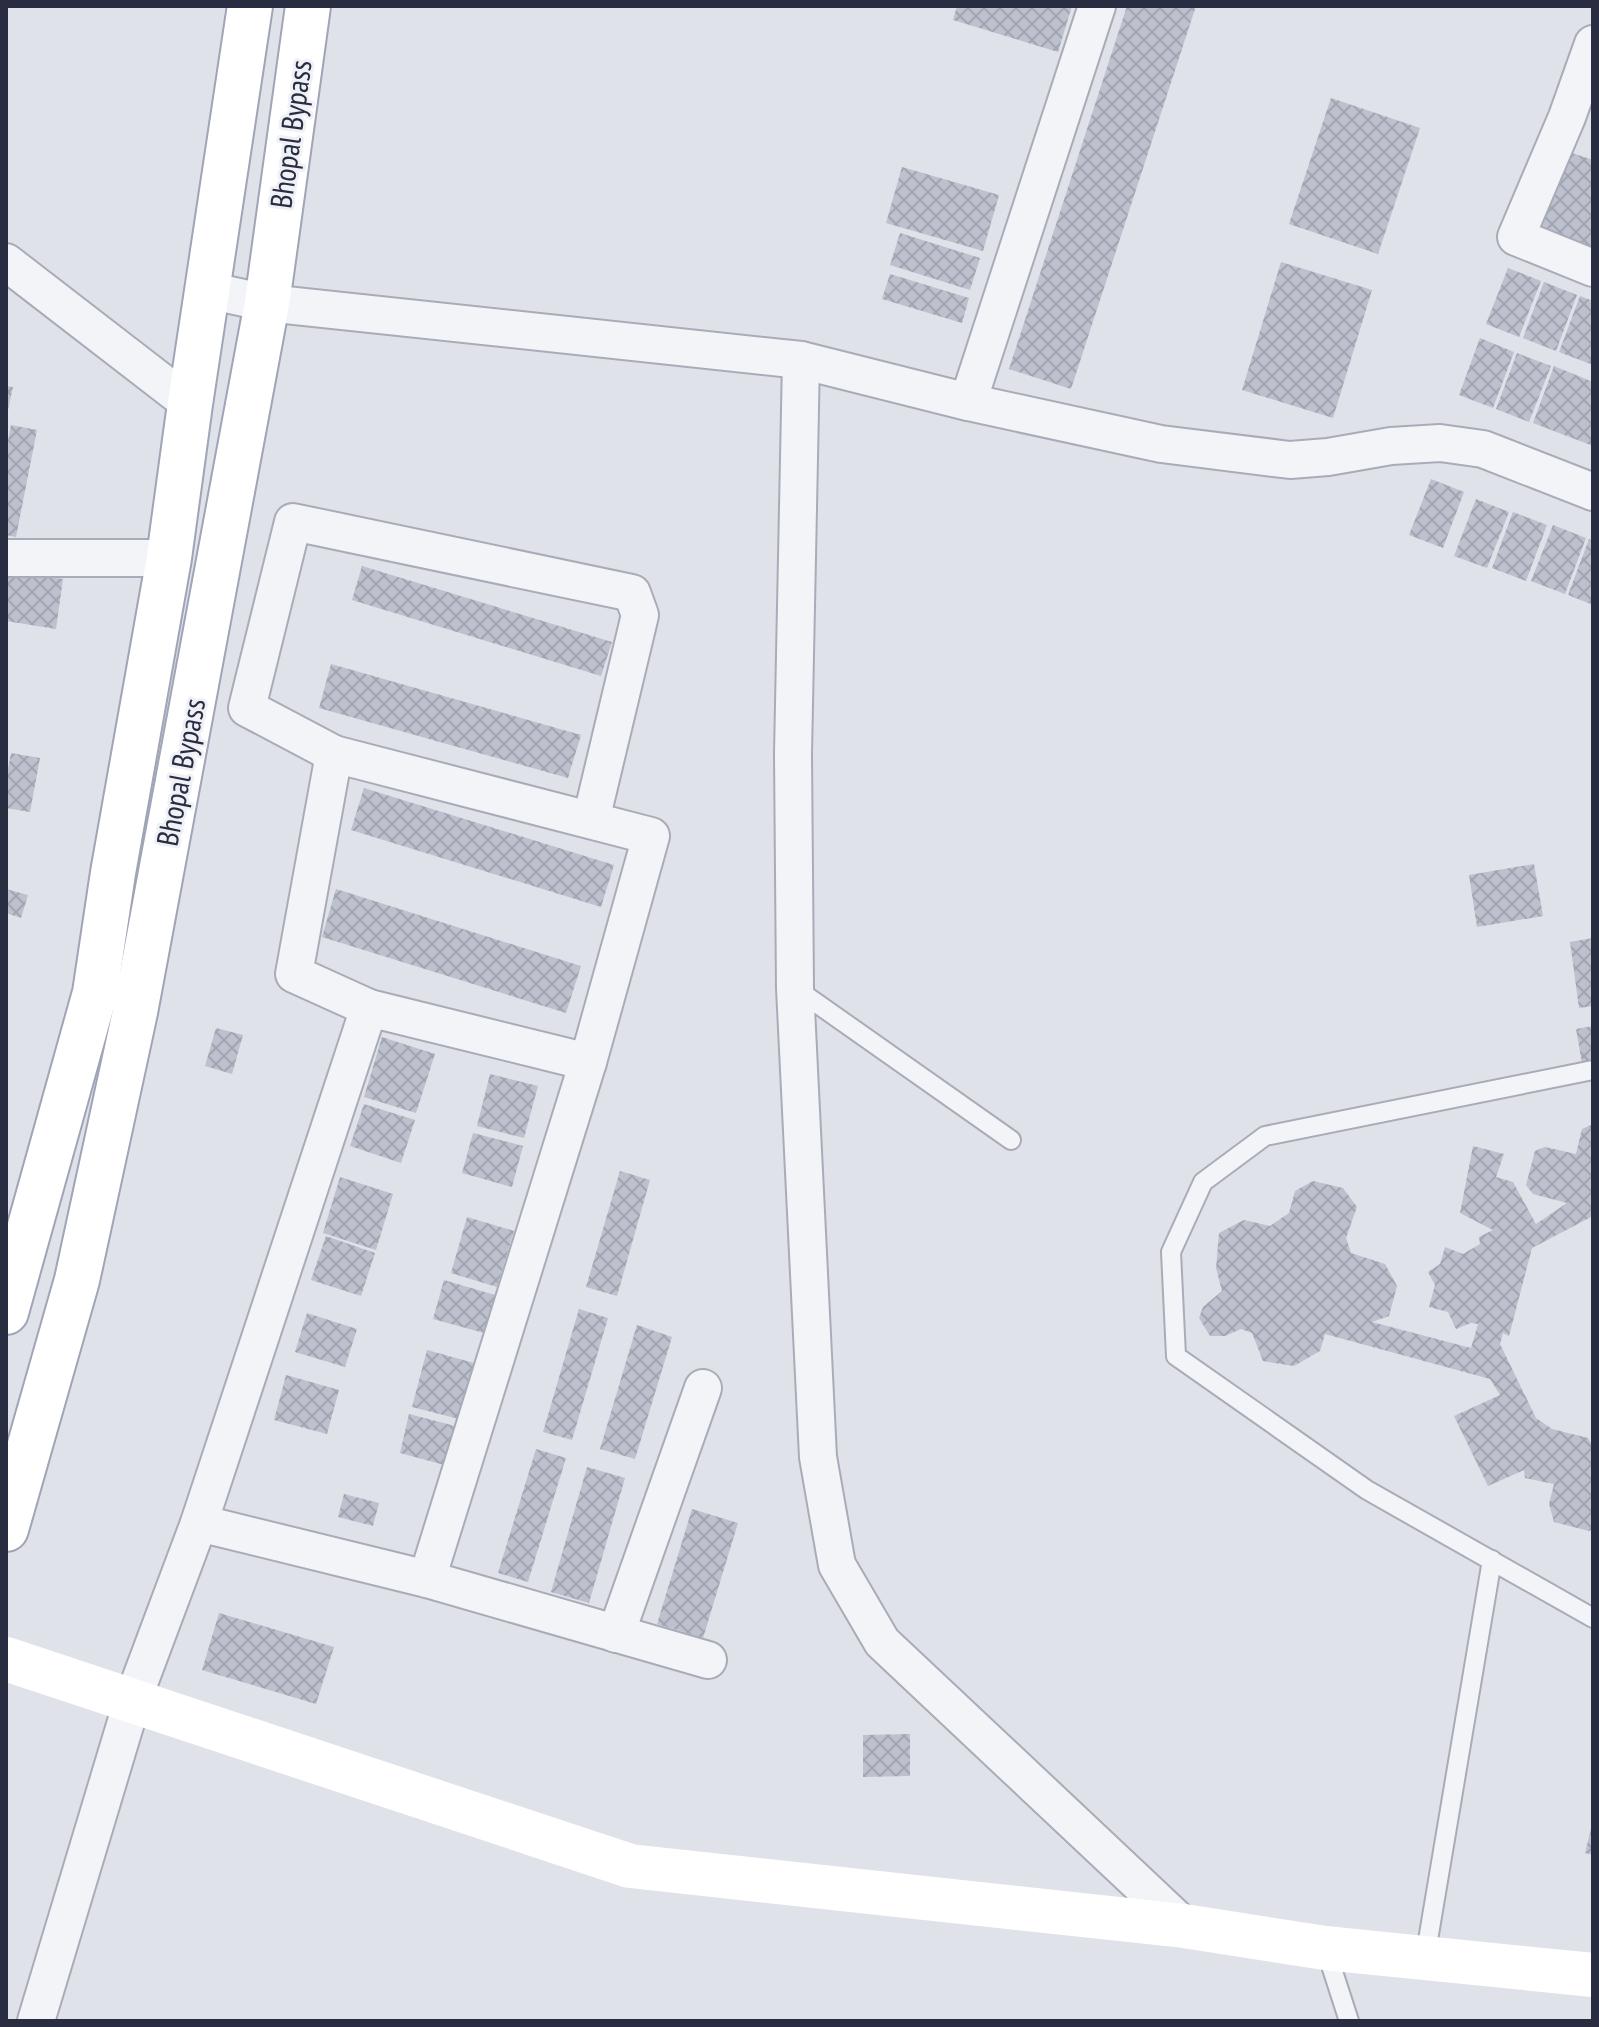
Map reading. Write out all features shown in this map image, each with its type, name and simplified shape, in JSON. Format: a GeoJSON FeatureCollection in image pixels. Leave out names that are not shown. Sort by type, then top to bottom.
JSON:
{"type":"FeatureCollection","features":[{"type":"Feature","properties":{"kind":"main road","name":"Bhopal Bypass"},"geometry":{"type":"LineString","coordinates":[[6,1312],[95,993],[169,558],[250,6]]}},
{"type":"Feature","properties":{"kind":"main road","name":"Bhopal Bypass"},"geometry":{"type":"LineString","coordinates":[[6,1529],[77,1280],[135,1012],[267,303],[308,6]]}},
{"type":"Feature","properties":{"kind":"main road"},"geometry":{"type":"LineString","coordinates":[[6,1659],[630,1866],[1184,1926],[1325,1948],[1593,1975]]}},
{"type":"Feature","properties":{"kind":"street"},"geometry":{"type":"LineString","coordinates":[[968,402],[1097,6]]}},
{"type":"Feature","properties":{"kind":"street"},"geometry":{"type":"LineString","coordinates":[[1593,44],[1580,122],[1516,237],[1593,268]]}},
{"type":"Feature","properties":{"kind":"street"},"geometry":{"type":"LineString","coordinates":[[6,262],[190,404]]}},
{"type":"Feature","properties":{"kind":"street"},"geometry":{"type":"LineString","coordinates":[[207,290],[267,303],[801,360],[968,402],[1161,444],[1290,460],[1391,446],[1440,443],[1483,449],[1593,492]]}},
{"type":"Feature","properties":{"kind":"street"},"geometry":{"type":"LineString","coordinates":[[801,360],[793,754],[795,988],[818,1457],[837,1565],[882,1642],[1184,1926]]}},
{"type":"Feature","properties":{"kind":"street"},"geometry":{"type":"LineString","coordinates":[[427,1579],[588,1062],[651,836],[334,754],[247,708],[293,522],[632,593],[640,615],[591,820]]}},
{"type":"Feature","properties":{"kind":"street"},"geometry":{"type":"LineString","coordinates":[[6,558],[169,558]]}},
{"type":"Feature","properties":{"kind":"street"},"geometry":{"type":"LineString","coordinates":[[334,754],[294,974],[369,1008],[588,1062]]}},
{"type":"Feature","properties":{"kind":"street"},"geometry":{"type":"LineString","coordinates":[[36,2021],[132,1702],[199,1523],[369,1008]]}},
{"type":"Feature","properties":{"kind":"street"},"geometry":{"type":"LineString","coordinates":[[616,1634],[703,1388]]}},
{"type":"Feature","properties":{"kind":"street"},"geometry":{"type":"LineString","coordinates":[[199,1523],[427,1579],[708,1660]]}},
{"type":"Feature","properties":{"kind":"lane"},"geometry":{"type":"LineString","coordinates":[[795,988],[1011,1140]]}},
{"type":"Feature","properties":{"kind":"lane"},"geometry":{"type":"LineString","coordinates":[[1593,1070],[1265,1136],[1203,1182],[1171,1252],[1176,1356],[1367,1490],[1593,1618]]}},
{"type":"Feature","properties":{"kind":"lane"},"geometry":{"type":"LineString","coordinates":[[1425,1958],[1492,1560]]}},
{"type":"Feature","properties":{"kind":"lane"},"geometry":{"type":"LineString","coordinates":[[1325,1948],[1349,2021]]}},
{"type":"Feature","properties":{"kind":"building"},"geometry":{"type":"Polygon","coordinates":[[[957,6],[1072,6],[1058,52],[953,20],[957,6]]]}},
{"type":"Feature","properties":{"kind":"building"},"geometry":{"type":"Polygon","coordinates":[[[1127,6],[1196,6],[1071,389],[1009,369],[1127,6]]]}},
{"type":"Feature","properties":{"kind":"building"},"geometry":{"type":"Polygon","coordinates":[[[1331,98],[1420,128],[1378,254],[1289,224],[1331,98]]]}},
{"type":"Feature","properties":{"kind":"building"},"geometry":{"type":"Polygon","coordinates":[[[1569,152],[1593,160],[1593,251],[1540,232],[1569,152]]]}},
{"type":"Feature","properties":{"kind":"building"},"geometry":{"type":"Polygon","coordinates":[[[902,167],[999,195],[983,251],[886,223],[902,167]]]}},
{"type":"Feature","properties":{"kind":"building"},"geometry":{"type":"Polygon","coordinates":[[[900,233],[980,258],[970,290],[890,265],[900,233]]]}},
{"type":"Feature","properties":{"kind":"building"},"geometry":{"type":"Polygon","coordinates":[[[1281,262],[1372,290],[1333,418],[1242,390],[1281,262]]]}},
{"type":"Feature","properties":{"kind":"building"},"geometry":{"type":"Polygon","coordinates":[[[1508,268],[1541,281],[1519,337],[1486,324],[1508,268]]]}},
{"type":"Feature","properties":{"kind":"building"},"geometry":{"type":"Polygon","coordinates":[[[890,274],[969,298],[962,323],[882,299],[890,274]]]}},
{"type":"Feature","properties":{"kind":"building"},"geometry":{"type":"Polygon","coordinates":[[[1544,282],[1577,295],[1556,351],[1523,338],[1544,282]]]}},
{"type":"Feature","properties":{"kind":"building"},"geometry":{"type":"Polygon","coordinates":[[[1580,296],[1593,301],[1593,365],[1559,352],[1580,296]]]}},
{"type":"Feature","properties":{"kind":"building"},"geometry":{"type":"Polygon","coordinates":[[[1480,338],[1514,352],[1493,408],[1459,395],[1480,338]]]}},
{"type":"Feature","properties":{"kind":"building"},"geometry":{"type":"Polygon","coordinates":[[[1517,353],[1551,366],[1529,422],[1496,409],[1517,353]]]}},
{"type":"Feature","properties":{"kind":"building"},"geometry":{"type":"Polygon","coordinates":[[[1554,366],[1593,382],[1593,446],[1533,423],[1554,366]]]}},
{"type":"Feature","properties":{"kind":"building"},"geometry":{"type":"Polygon","coordinates":[[[6,386],[13,387],[7,414],[6,414],[6,386]]]}},
{"type":"Feature","properties":{"kind":"building"},"geometry":{"type":"Polygon","coordinates":[[[11,425],[37,430],[16,537],[6,535],[6,451],[11,425]]]}},
{"type":"Feature","properties":{"kind":"building"},"geometry":{"type":"Polygon","coordinates":[[[1431,479],[1464,492],[1443,548],[1409,535],[1431,479]]]}},
{"type":"Feature","properties":{"kind":"building"},"geometry":{"type":"Polygon","coordinates":[[[1476,499],[1509,512],[1487,568],[1454,556],[1476,499]]]}},
{"type":"Feature","properties":{"kind":"building"},"geometry":{"type":"Polygon","coordinates":[[[1513,512],[1547,525],[1526,581],[1492,568],[1513,512]]]}},
{"type":"Feature","properties":{"kind":"building"},"geometry":{"type":"Polygon","coordinates":[[[1553,525],[1586,538],[1565,594],[1531,581],[1553,525]]]}},
{"type":"Feature","properties":{"kind":"building"},"geometry":{"type":"Polygon","coordinates":[[[1589,539],[1593,540],[1593,605],[1568,595],[1589,539]]]}},
{"type":"Feature","properties":{"kind":"building"},"geometry":{"type":"Polygon","coordinates":[[[362,566],[612,642],[601,676],[352,600],[362,566]]]}},
{"type":"Feature","properties":{"kind":"building"},"geometry":{"type":"Polygon","coordinates":[[[6,570],[63,579],[56,629],[6,621],[6,570]]]}},
{"type":"Feature","properties":{"kind":"building"},"geometry":{"type":"Polygon","coordinates":[[[331,664],[581,735],[568,778],[319,708],[331,664]]]}},
{"type":"Feature","properties":{"kind":"building"},"geometry":{"type":"Polygon","coordinates":[[[11,753],[40,758],[30,812],[6,808],[6,780],[11,753]]]}},
{"type":"Feature","properties":{"kind":"building"},"geometry":{"type":"Polygon","coordinates":[[[364,788],[614,865],[601,907],[351,830],[364,788]]]}},
{"type":"Feature","properties":{"kind":"building"},"geometry":{"type":"Polygon","coordinates":[[[1534,864],[1543,916],[1477,927],[1469,875],[1534,864]]]}},
{"type":"Feature","properties":{"kind":"building"},"geometry":{"type":"Polygon","coordinates":[[[6,889],[28,895],[21,918],[6,913],[6,889]]]}},
{"type":"Feature","properties":{"kind":"building"},"geometry":{"type":"Polygon","coordinates":[[[336,889],[581,966],[566,1013],[322,937],[336,889]]]}},
{"type":"Feature","properties":{"kind":"building"},"geometry":{"type":"Polygon","coordinates":[[[1593,938],[1593,1006],[1579,1008],[1570,942],[1593,938]]]}},
{"type":"Feature","properties":{"kind":"building"},"geometry":{"type":"Polygon","coordinates":[[[1593,1026],[1593,1061],[1582,1063],[1576,1029],[1593,1026]]]}},
{"type":"Feature","properties":{"kind":"building"},"geometry":{"type":"Polygon","coordinates":[[[216,1028],[243,1035],[232,1074],[205,1066],[216,1028]]]}},
{"type":"Feature","properties":{"kind":"building"},"geometry":{"type":"Polygon","coordinates":[[[382,1037],[435,1054],[416,1113],[364,1097],[382,1037]]]}},
{"type":"Feature","properties":{"kind":"building"},"geometry":{"type":"Polygon","coordinates":[[[490,1074],[538,1086],[524,1138],[477,1126],[490,1074]]]}},
{"type":"Feature","properties":{"kind":"building"},"geometry":{"type":"Polygon","coordinates":[[[364,1104],[415,1120],[401,1163],[350,1146],[364,1104]]]}},
{"type":"Feature","properties":{"kind":"building"},"geometry":{"type":"Polygon","coordinates":[[[1591,1125],[1593,1216],[1532,1248],[1509,1336],[1503,1333],[1500,1344],[1536,1418],[1552,1429],[1588,1438],[1593,1447],[1593,1529],[1589,1531],[1554,1522],[1549,1504],[1554,1484],[1525,1478],[1524,1470],[1488,1486],[1454,1416],[1500,1395],[1490,1379],[1325,1334],[1320,1351],[1294,1366],[1263,1361],[1252,1333],[1241,1329],[1225,1336],[1210,1336],[1199,1318],[1203,1307],[1222,1291],[1216,1268],[1219,1233],[1244,1220],[1270,1226],[1289,1213],[1295,1191],[1313,1181],[1343,1188],[1357,1207],[1346,1238],[1351,1253],[1385,1264],[1397,1286],[1389,1316],[1372,1322],[1471,1348],[1478,1324],[1471,1323],[1456,1329],[1448,1312],[1429,1307],[1435,1285],[1428,1272],[1440,1264],[1445,1247],[1463,1254],[1480,1244],[1479,1237],[1493,1230],[1460,1213],[1473,1146],[1504,1154],[1496,1177],[1513,1182],[1536,1224],[1567,1203],[1533,1194],[1526,1185],[1535,1151],[1545,1147],[1576,1154],[1582,1129],[1591,1125]]]}},
{"type":"Feature","properties":{"kind":"building"},"geometry":{"type":"Polygon","coordinates":[[[473,1133],[523,1146],[512,1187],[462,1173],[473,1133]]]}},
{"type":"Feature","properties":{"kind":"building"},"geometry":{"type":"Polygon","coordinates":[[[620,1171],[650,1180],[617,1296],[586,1287],[620,1171]]]}},
{"type":"Feature","properties":{"kind":"building"},"geometry":{"type":"Polygon","coordinates":[[[340,1177],[393,1194],[376,1250],[323,1233],[340,1177]]]}},
{"type":"Feature","properties":{"kind":"building"},"geometry":{"type":"Polygon","coordinates":[[[467,1217],[514,1231],[497,1287],[451,1273],[467,1217]]]}},
{"type":"Feature","properties":{"kind":"building"},"geometry":{"type":"Polygon","coordinates":[[[326,1236],[375,1253],[361,1296],[311,1280],[326,1236]]]}},
{"type":"Feature","properties":{"kind":"building"},"geometry":{"type":"Polygon","coordinates":[[[444,1280],[495,1295],[484,1333],[433,1319],[444,1280]]]}},
{"type":"Feature","properties":{"kind":"building"},"geometry":{"type":"Polygon","coordinates":[[[579,1309],[608,1318],[572,1440],[543,1432],[579,1309]]]}},
{"type":"Feature","properties":{"kind":"building"},"geometry":{"type":"Polygon","coordinates":[[[307,1313],[357,1329],[345,1367],[295,1352],[307,1313]]]}},
{"type":"Feature","properties":{"kind":"building"},"geometry":{"type":"Polygon","coordinates":[[[637,1325],[672,1337],[635,1459],[600,1449],[637,1325]]]}},
{"type":"Feature","properties":{"kind":"building"},"geometry":{"type":"Polygon","coordinates":[[[427,1350],[474,1363],[459,1419],[412,1407],[427,1350]]]}},
{"type":"Feature","properties":{"kind":"building"},"geometry":{"type":"Polygon","coordinates":[[[286,1375],[339,1390],[327,1434],[274,1420],[286,1375]]]}},
{"type":"Feature","properties":{"kind":"building"},"geometry":{"type":"Polygon","coordinates":[[[409,1414],[459,1427],[448,1466],[400,1453],[409,1414]]]}},
{"type":"Feature","properties":{"kind":"building"},"geometry":{"type":"Polygon","coordinates":[[[536,1449],[566,1458],[528,1582],[498,1573],[536,1449]]]}},
{"type":"Feature","properties":{"kind":"building"},"geometry":{"type":"Polygon","coordinates":[[[587,1467],[625,1478],[589,1603],[551,1592],[587,1467]]]}},
{"type":"Feature","properties":{"kind":"building"},"geometry":{"type":"Polygon","coordinates":[[[344,1494],[379,1503],[373,1526],[338,1517],[344,1494]]]}},
{"type":"Feature","properties":{"kind":"building"},"geometry":{"type":"Polygon","coordinates":[[[692,1509],[738,1523],[703,1638],[657,1624],[692,1509]]]}},
{"type":"Feature","properties":{"kind":"building"},"geometry":{"type":"Polygon","coordinates":[[[219,1613],[334,1647],[316,1704],[202,1670],[219,1613]]]}},
{"type":"Feature","properties":{"kind":"building"},"geometry":{"type":"Polygon","coordinates":[[[910,1734],[910,1776],[863,1777],[863,1735],[910,1734]]]}},
{"type":"Feature","properties":{"kind":"building"},"geometry":{"type":"Polygon","coordinates":[[[1593,1825],[1593,1855],[1585,1853],[1593,1825]]]}}]}
